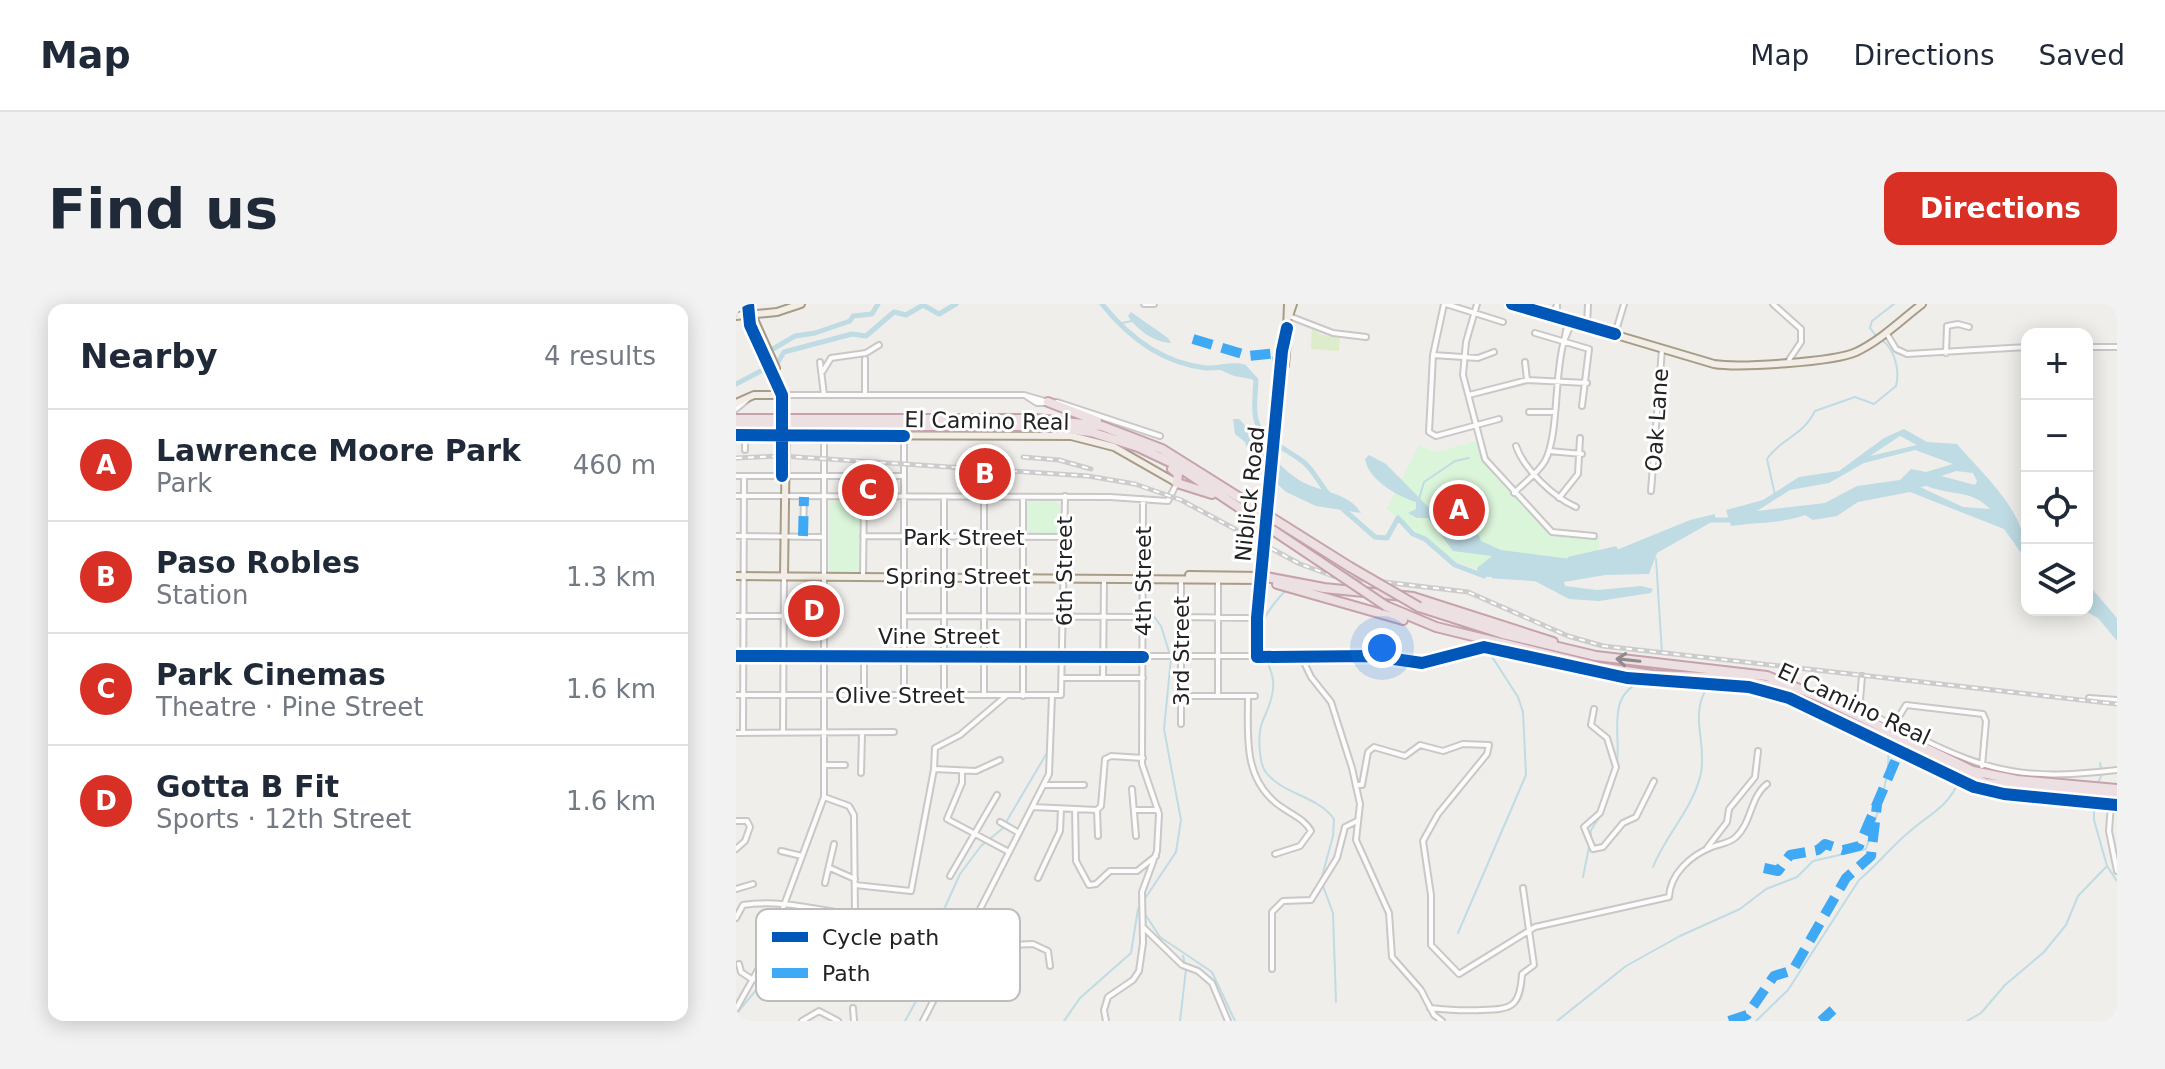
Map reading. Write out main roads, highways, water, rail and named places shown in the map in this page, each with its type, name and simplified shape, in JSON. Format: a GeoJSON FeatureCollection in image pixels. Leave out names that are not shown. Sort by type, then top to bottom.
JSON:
{"type":"FeatureCollection","features":[{"type":"Feature","properties":{"kind":"highway"},"geometry":{"type":"LineString","coordinates":[[1050,401],[1131,435]]}},
{"type":"Feature","properties":{"kind":"highway","name":"El Camino Real"},"geometry":{"type":"LineString","coordinates":[[736,419],[1056,420],[1102,426],[1131,435],[1175,457],[1419,607],[1503,634],[1596,656],[1767,676],[1817,696],[1973,771],[2017,780],[2117,789]]}},
{"type":"Feature","properties":{"kind":"highway","name":"El Camino Real"},"geometry":{"type":"LineString","coordinates":[[736,426],[1039,426],[1091,432],[1138,447],[1174,464],[1386,606],[1415,620],[1620,671],[1729,678],[1772,686],[1975,780],[2115,801]]}},
{"type":"Feature","properties":{"kind":"highway"},"geometry":{"type":"LineString","coordinates":[[1138,447],[1177,473],[1177,483],[1213,495],[1259,521]]}},
{"type":"Feature","properties":{"kind":"highway"},"geometry":{"type":"LineString","coordinates":[[1261,578],[1456,632]]}},
{"type":"Feature","properties":{"kind":"highway"},"geometry":{"type":"LineString","coordinates":[[1261,578],[1413,597],[1596,656]]}},
{"type":"Feature","properties":{"kind":"main road"},"geometry":{"type":"LineString","coordinates":[[755,331],[761,320],[771,313],[801,304]]}},
{"type":"Feature","properties":{"kind":"main road","name":"Niblick Road"},"geometry":{"type":"LineString","coordinates":[[1261,578],[1290,304]]}},
{"type":"Feature","properties":{"kind":"main road"},"geometry":{"type":"LineString","coordinates":[[1512,304],[1722,365],[1847,355],[1885,332],[1918,305]]}},
{"type":"Feature","properties":{"kind":"main road"},"geometry":{"type":"LineString","coordinates":[[736,309],[771,313]]}},
{"type":"Feature","properties":{"kind":"main road"},"geometry":{"type":"LineString","coordinates":[[748,310],[736,316],[755,331],[784,395],[784,576]]}},
{"type":"Feature","properties":{"kind":"main road"},"geometry":{"type":"LineString","coordinates":[[748,310],[778,381],[778,389],[773,395]]}},
{"type":"Feature","properties":{"kind":"main road"},"geometry":{"type":"LineString","coordinates":[[736,406],[754,395],[784,395]]}},
{"type":"Feature","properties":{"kind":"main road"},"geometry":{"type":"LineString","coordinates":[[736,435],[784,433],[1083,438],[1114,447],[1177,483]]}},
{"type":"Feature","properties":{"kind":"main road","name":"Spring Street"},"geometry":{"type":"LineString","coordinates":[[740,576],[1261,578]]}},
{"type":"Feature","properties":{"kind":"main road","name":"Spring Street"},"geometry":{"type":"LineString","coordinates":[[1181,577],[1261,578]]}},
{"type":"Feature","properties":{"kind":"water"},"geometry":{"type":"Polygon","coordinates":[[[1131,312],[1171,343],[1152,338],[1141,330],[1128,316],[1131,312]]]}},
{"type":"Feature","properties":{"kind":"water"},"geometry":{"type":"Polygon","coordinates":[[[1230,365],[1244,367],[1256,380],[1234,376],[1216,368],[1230,365]]]}},
{"type":"Feature","properties":{"kind":"water"},"geometry":{"type":"Polygon","coordinates":[[[1233,419],[1239,419],[1273,458],[1296,478],[1348,500],[1361,513],[1316,506],[1286,492],[1251,460],[1245,442],[1235,434],[1233,419]]]}},
{"type":"Feature","properties":{"kind":"water"},"geometry":{"type":"Polygon","coordinates":[[[1904,429],[1927,442],[1957,444],[2013,512],[2021,530],[2021,553],[2004,529],[1910,492],[1858,502],[1837,516],[1813,520],[1805,515],[1731,526],[1726,510],[1763,500],[1799,477],[1839,471],[1884,438],[1904,429]],[[1900,436],[1870,456],[1917,445],[1900,436]],[[1915,450],[1864,463],[1829,483],[1790,490],[1757,511],[1825,503],[1857,486],[1900,480],[1911,469],[1926,472],[1953,464],[1915,450]],[[1956,471],[1941,476],[1975,485],[1977,481],[1973,473],[1956,471]],[[1920,487],[1963,507],[1990,509],[1975,498],[1920,487]]]}},
{"type":"Feature","properties":{"kind":"water"},"geometry":{"type":"Polygon","coordinates":[[[1369,455],[1386,464],[1448,527],[1479,535],[1481,541],[1501,550],[1571,559],[1619,549],[1690,520],[1715,514],[1715,520],[1657,553],[1649,574],[1605,575],[1564,582],[1565,586],[1597,590],[1641,586],[1653,589],[1651,593],[1599,601],[1569,599],[1533,580],[1478,576],[1477,568],[1492,556],[1453,551],[1428,518],[1417,518],[1408,513],[1416,509],[1416,502],[1400,496],[1377,480],[1367,466],[1365,459],[1369,455]]]}},
{"type":"Feature","properties":{"kind":"water"},"geometry":{"type":"Polygon","coordinates":[[[2093,590],[2117,618],[2117,641],[2093,615],[2093,590]]]}},
{"type":"Feature","properties":{"kind":"waterway"},"geometry":{"type":"LineString","coordinates":[[773,349],[795,336],[850,321],[853,316],[872,314],[878,304]]}},
{"type":"Feature","properties":{"kind":"waterway"},"geometry":{"type":"LineString","coordinates":[[736,384],[778,362],[784,352],[852,334],[866,336],[894,312],[906,315],[923,305],[939,314],[956,304]]}},
{"type":"Feature","properties":{"kind":"waterway"},"geometry":{"type":"LineString","coordinates":[[1102,304],[1123,328],[1161,355],[1206,368],[1244,367],[1256,380],[1255,410],[1259,428],[1308,466],[1330,496]]}},
{"type":"Feature","properties":{"kind":"waterway"},"geometry":{"type":"LineString","coordinates":[[1877,337],[1870,328],[1872,321],[1894,304]]}},
{"type":"Feature","properties":{"kind":"waterway"},"geometry":{"type":"LineString","coordinates":[[1122,323],[1132,321]]}},
{"type":"Feature","properties":{"kind":"waterway"},"geometry":{"type":"LineString","coordinates":[[1775,495],[1767,459],[1804,427],[1815,411],[1855,397],[1874,404],[1896,386],[1895,361],[1882,340]]}},
{"type":"Feature","properties":{"kind":"waterway"},"geometry":{"type":"LineString","coordinates":[[1419,499],[1424,482],[1455,461],[1469,458]]}},
{"type":"Feature","properties":{"kind":"waterway"},"geometry":{"type":"LineString","coordinates":[[1343,509],[1375,537],[1387,538],[1398,518],[1413,534],[1425,539],[1455,565],[1484,576]]}},
{"type":"Feature","properties":{"kind":"waterway"},"geometry":{"type":"LineString","coordinates":[[1710,520],[1732,520]]}},
{"type":"Feature","properties":{"kind":"waterway"},"geometry":{"type":"LineString","coordinates":[[1690,533],[1705,524]]}},
{"type":"Feature","properties":{"kind":"waterway"},"geometry":{"type":"LineString","coordinates":[[1570,559],[1615,549]]}},
{"type":"Feature","properties":{"kind":"waterway"},"geometry":{"type":"LineString","coordinates":[[1656,559],[1662,653]]}},
{"type":"Feature","properties":{"kind":"waterway"},"geometry":{"type":"LineString","coordinates":[[1494,576],[1540,579]]}},
{"type":"Feature","properties":{"kind":"waterway"},"geometry":{"type":"LineString","coordinates":[[1286,590],[1266,615],[1260,633],[1273,681],[1260,732],[1261,762],[1272,779],[1318,805],[1334,819],[1333,836],[1321,880]]}},
{"type":"Feature","properties":{"kind":"waterway"},"geometry":{"type":"LineString","coordinates":[[1064,1021],[1080,998],[1131,953],[1138,909],[1176,852],[1181,820],[1164,729],[1171,658],[1161,626],[1150,611]]}},
{"type":"Feature","properties":{"kind":"waterway"},"geometry":{"type":"LineString","coordinates":[[1458,933],[1526,775],[1523,712],[1518,697],[1487,649]]}},
{"type":"Feature","properties":{"kind":"waterway"},"geometry":{"type":"LineString","coordinates":[[1617,763],[1619,706],[1630,688],[1641,682]]}},
{"type":"Feature","properties":{"kind":"waterway"},"geometry":{"type":"LineString","coordinates":[[1653,867],[1686,810],[1701,773],[1699,717],[1709,684]]}},
{"type":"Feature","properties":{"kind":"waterway"},"geometry":{"type":"LineString","coordinates":[[944,909],[960,874],[981,846],[1002,829],[1048,751]]}},
{"type":"Feature","properties":{"kind":"waterway"},"geometry":{"type":"LineString","coordinates":[[1557,1021],[1626,966],[1680,936],[1740,909],[1766,889],[1797,877],[1813,861],[1866,849],[1884,787],[1888,752]]}},
{"type":"Feature","properties":{"kind":"waterway"},"geometry":{"type":"LineString","coordinates":[[2098,783],[2102,774],[2100,763]]}},
{"type":"Feature","properties":{"kind":"waterway"},"geometry":{"type":"LineString","coordinates":[[1605,805],[1616,773]]}},
{"type":"Feature","properties":{"kind":"waterway"},"geometry":{"type":"LineString","coordinates":[[1756,1021],[1788,990],[1859,880],[1902,838],[1943,805],[1958,783]]}},
{"type":"Feature","properties":{"kind":"waterway"},"geometry":{"type":"LineString","coordinates":[[2094,805],[2094,820],[2107,866],[2117,881]]}},
{"type":"Feature","properties":{"kind":"waterway"},"geometry":{"type":"LineString","coordinates":[[1590,841],[1591,830],[1601,815]]}},
{"type":"Feature","properties":{"kind":"waterway"},"geometry":{"type":"LineString","coordinates":[[1583,877],[1589,847]]}},
{"type":"Feature","properties":{"kind":"waterway"},"geometry":{"type":"LineString","coordinates":[[1967,1021],[1981,1013],[2005,985],[2044,952],[2066,925],[2078,896],[2107,866]]}},
{"type":"Feature","properties":{"kind":"waterway"},"geometry":{"type":"LineString","coordinates":[[1323,886],[1333,913],[1336,1002]]}},
{"type":"Feature","properties":{"kind":"waterway"},"geometry":{"type":"LineString","coordinates":[[1143,911],[1160,937],[1212,972],[1235,1021]]}},
{"type":"Feature","properties":{"kind":"waterway"},"geometry":{"type":"LineString","coordinates":[[1180,1021],[1186,969],[1183,956]]}},
{"type":"Feature","properties":{"kind":"waterway"},"geometry":{"type":"LineString","coordinates":[[736,1014],[756,990]]}},
{"type":"Feature","properties":{"kind":"waterway"},"geometry":{"type":"LineString","coordinates":[[905,1021],[916,1001]]}},
{"type":"Feature","properties":{"kind":"railway"},"geometry":{"type":"LineString","coordinates":[[736,458],[782,456],[1088,476],[1135,484],[1181,500],[1300,564],[1333,576],[1468,592],[1568,636],[1603,646],[2117,704]]}},
{"type":"Feature","properties":{"kind":"railway"},"geometry":{"type":"LineString","coordinates":[[1023,457],[1059,460],[1091,469]]}},
{"type":"Feature","properties":{"kind":"place","name":"Paso Robles"},"geometry":{"type":"Point","coordinates":[985,474]}},
{"type":"Feature","properties":{"kind":"place","name":"Park Cinemas"},"geometry":{"type":"Point","coordinates":[868,490]}},
{"type":"Feature","properties":{"kind":"place","name":"Lawrence Moore Park"},"geometry":{"type":"Point","coordinates":[1459,510]}},
{"type":"Feature","properties":{"kind":"place","name":"Gotta B Fit"},"geometry":{"type":"Point","coordinates":[814,611]}}]}
